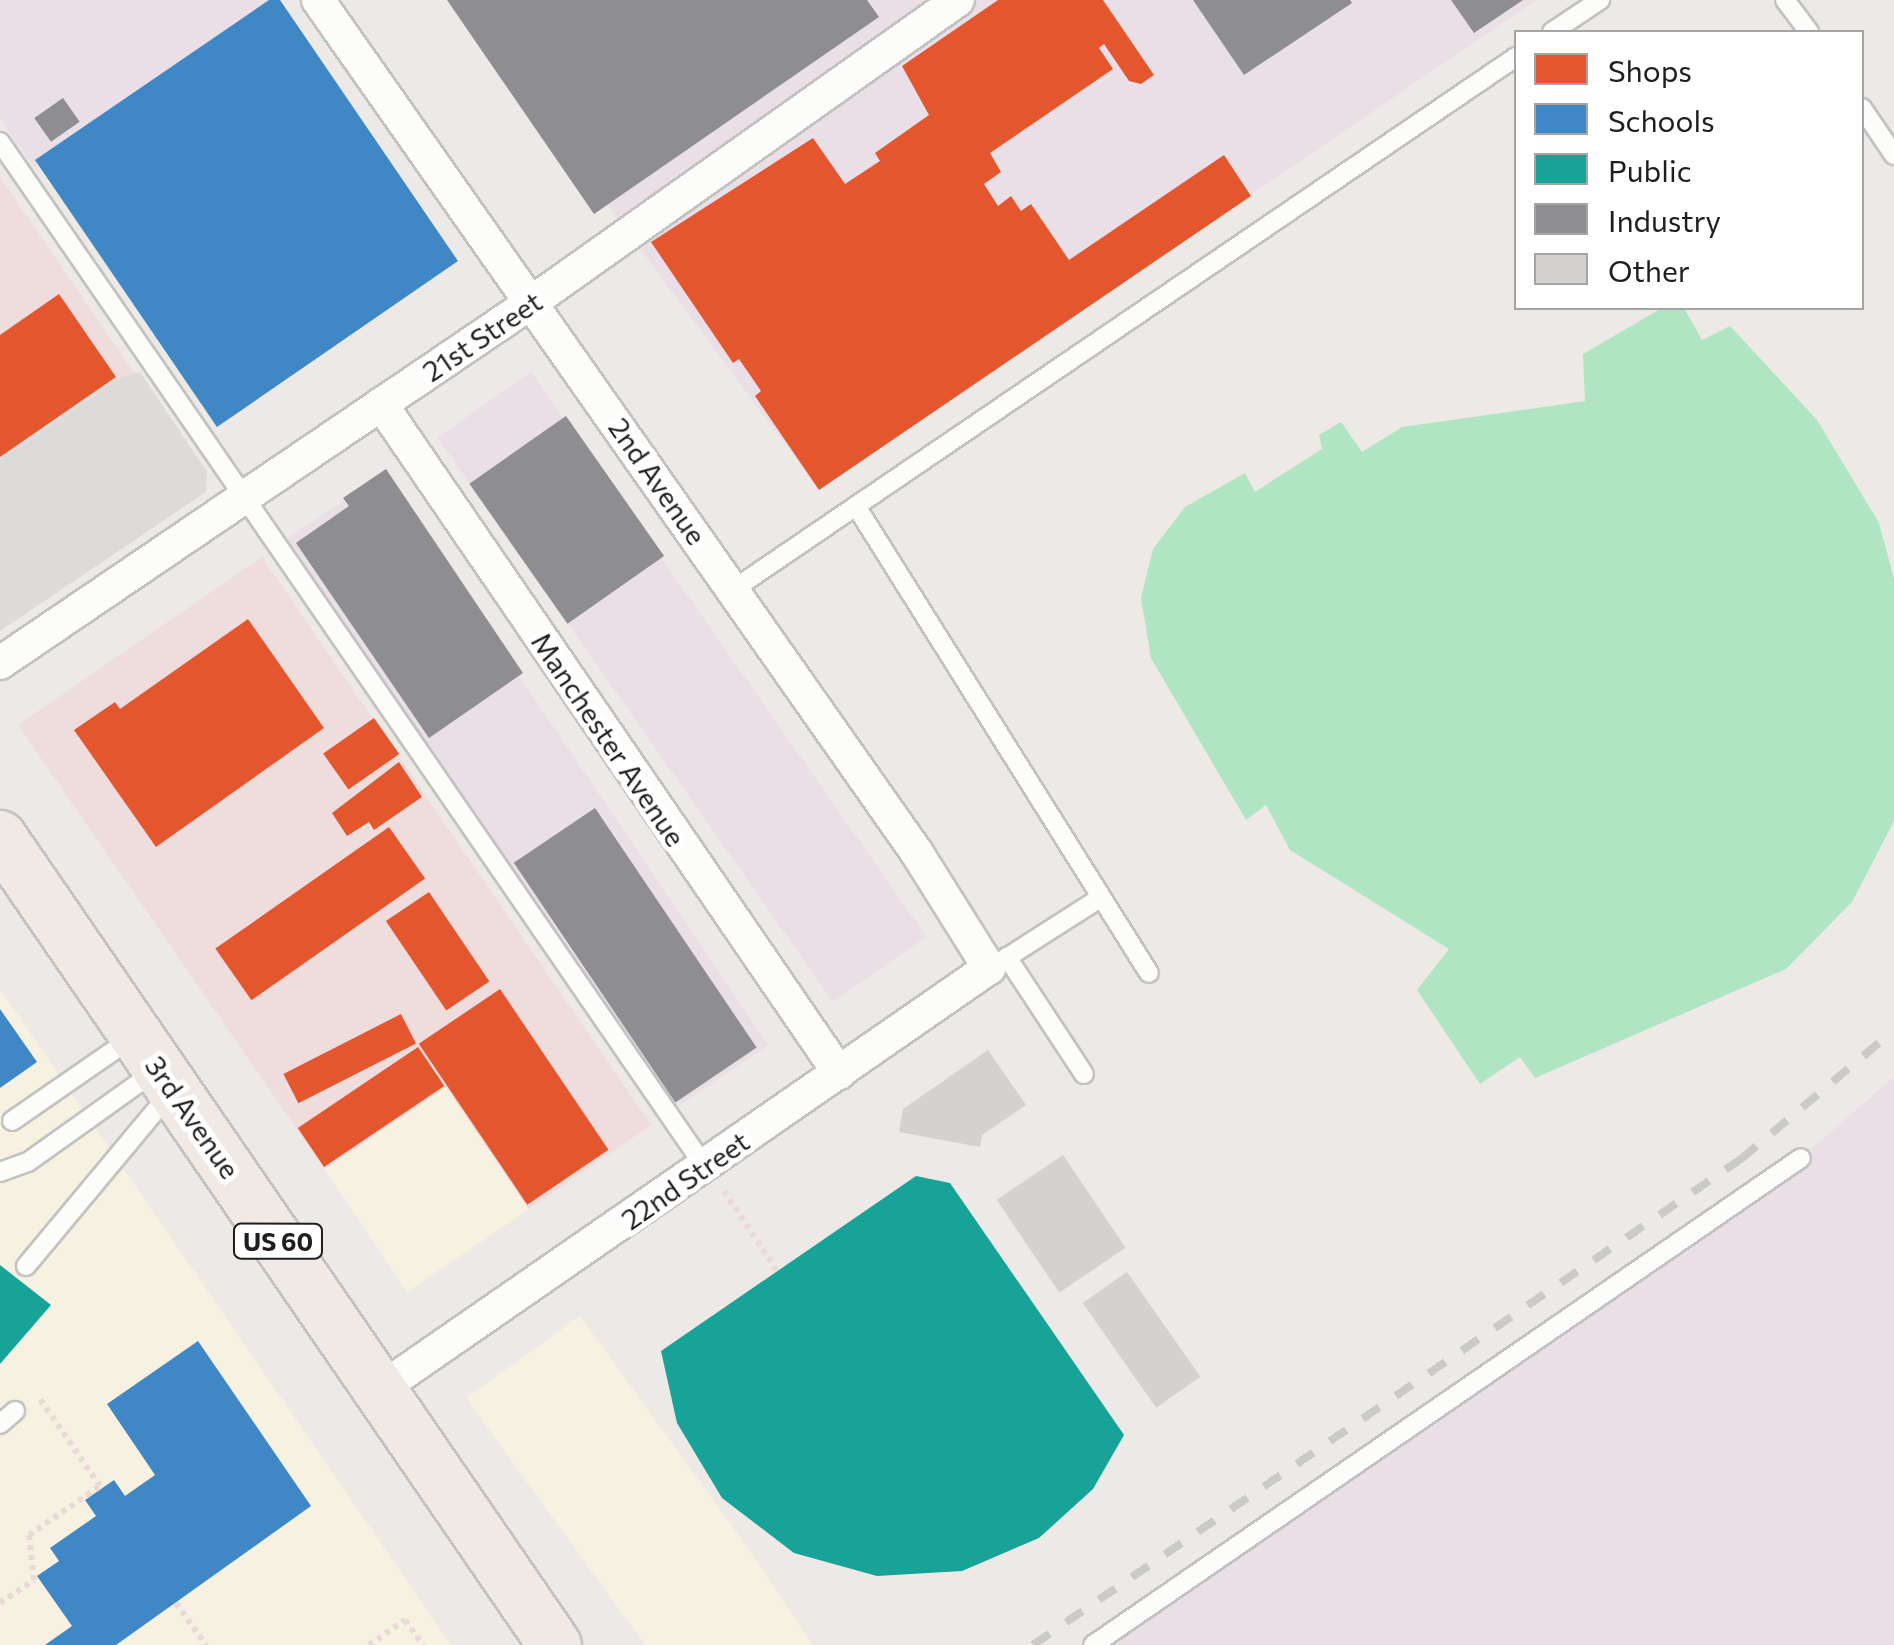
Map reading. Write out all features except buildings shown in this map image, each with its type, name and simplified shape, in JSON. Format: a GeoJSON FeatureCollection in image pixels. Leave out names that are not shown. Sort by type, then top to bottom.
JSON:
{"type":"FeatureCollection","features":[{"type":"Feature","properties":{"kind":"main road","name":"3rd Avenue"},"geometry":{"type":"LineString","coordinates":[[0,836],[555,1645]]}},
{"type":"Feature","properties":{"kind":"street","name":"2nd Avenue"},"geometry":{"type":"LineString","coordinates":[[318,0],[998,963]]}},
{"type":"Feature","properties":{"kind":"street","name":"21st Street"},"geometry":{"type":"LineString","coordinates":[[0,663],[532,302],[950,2]]}},
{"type":"Feature","properties":{"kind":"street","name":"Manchester Avenue"},"geometry":{"type":"LineString","coordinates":[[382,404],[839,1073]]}},
{"type":"Feature","properties":{"kind":"street","name":"22nd Street"},"geometry":{"type":"LineString","coordinates":[[379,1390],[710,1172],[839,1073],[998,963]]}},
{"type":"Feature","properties":{"kind":"lane"},"geometry":{"type":"LineString","coordinates":[[1555,30],[1600,0]]}},
{"type":"Feature","properties":{"kind":"lane"},"geometry":{"type":"LineString","coordinates":[[1785,0],[1804,30]]}},
{"type":"Feature","properties":{"kind":"lane"},"geometry":{"type":"LineString","coordinates":[[734,590],[1514,57]]}},
{"type":"Feature","properties":{"kind":"lane"},"geometry":{"type":"LineString","coordinates":[[1864,111],[1894,155]]}},
{"type":"Feature","properties":{"kind":"lane"},"geometry":{"type":"LineString","coordinates":[[0,142],[710,1172]]}},
{"type":"Feature","properties":{"kind":"lane"},"geometry":{"type":"LineString","coordinates":[[856,506],[1149,972]]}},
{"type":"Feature","properties":{"kind":"lane"},"geometry":{"type":"LineString","coordinates":[[1084,1074],[998,963],[1100,898]]}},
{"type":"Feature","properties":{"kind":"lane"},"geometry":{"type":"LineString","coordinates":[[12,1121],[157,1064]]}},
{"type":"Feature","properties":{"kind":"lane"},"geometry":{"type":"LineString","coordinates":[[0,1172],[28,1162],[157,1064]]}},
{"type":"Feature","properties":{"kind":"lane"},"geometry":{"type":"LineString","coordinates":[[26,1266],[157,1064]]}},
{"type":"Feature","properties":{"kind":"lane"},"geometry":{"type":"LineString","coordinates":[[1093,1645],[1801,1158]]}},
{"type":"Feature","properties":{"kind":"lane"},"geometry":{"type":"LineString","coordinates":[[0,1424],[15,1411]]}},
{"type":"Feature","properties":{"kind":"path"},"geometry":{"type":"LineString","coordinates":[[710,1172],[777,1272]]}},
{"type":"Feature","properties":{"kind":"path"},"geometry":{"type":"LineString","coordinates":[[0,1603],[34,1580],[29,1534],[100,1486],[39,1398]]}},
{"type":"Feature","properties":{"kind":"path"},"geometry":{"type":"LineString","coordinates":[[176,1603],[206,1645]]}},
{"type":"Feature","properties":{"kind":"path"},"geometry":{"type":"LineString","coordinates":[[369,1645],[405,1620],[423,1645]]}},
{"type":"Feature","properties":{"kind":"shaded area"},"geometry":{"type":"Polygon","coordinates":[[[0,0],[277,1],[34,168],[0,119],[0,0]]]}},
{"type":"Feature","properties":{"kind":"shaded area"},"geometry":{"type":"Polygon","coordinates":[[[456,0],[1536,0],[819,490],[456,0]]]}},
{"type":"Feature","properties":{"kind":"shaded area"},"geometry":{"type":"Polygon","coordinates":[[[0,177],[187,450],[0,578],[0,177]]]}},
{"type":"Feature","properties":{"kind":"shaded area"},"geometry":{"type":"Polygon","coordinates":[[[140,372],[207,472],[206,492],[0,631],[0,460],[120,378],[140,372]]]}},
{"type":"Feature","properties":{"kind":"shaded area"},"geometry":{"type":"Polygon","coordinates":[[[531,372],[926,936],[833,1002],[438,437],[531,372]]]}},
{"type":"Feature","properties":{"kind":"shaded area"},"geometry":{"type":"Polygon","coordinates":[[[383,474],[768,1045],[673,1110],[288,538],[383,474]]]}},
{"type":"Feature","properties":{"kind":"shaded area"},"geometry":{"type":"Polygon","coordinates":[[[262,557],[651,1125],[529,1209],[446,1087],[325,1170],[18,725],[262,557]]]}},
{"type":"Feature","properties":{"kind":"shaded area"},"geometry":{"type":"Polygon","coordinates":[[[0,989],[451,1645],[0,1645],[0,989]]]}},
{"type":"Feature","properties":{"kind":"shaded area"},"geometry":{"type":"Polygon","coordinates":[[[1894,1077],[1894,1645],[1093,1645],[1801,1158],[1894,1077]]]}},
{"type":"Feature","properties":{"kind":"shaded area"},"geometry":{"type":"Polygon","coordinates":[[[446,1087],[529,1210],[407,1292],[324,1169],[446,1087]]]}},
{"type":"Feature","properties":{"kind":"shaded area"},"geometry":{"type":"Polygon","coordinates":[[[580,1316],[753,1555],[813,1645],[645,1645],[466,1398],[580,1316]]]}},
{"type":"Feature","properties":{"kind":"green space"},"geometry":{"type":"Polygon","coordinates":[[[1659,310],[1685,310],[1702,340],[1730,326],[1817,420],[1879,523],[1894,579],[1894,821],[1852,902],[1786,969],[1535,1078],[1520,1057],[1480,1084],[1417,990],[1449,949],[1290,850],[1266,805],[1246,820],[1151,658],[1141,598],[1153,549],[1185,507],[1245,473],[1255,492],[1322,449],[1319,435],[1341,422],[1362,452],[1402,427],[1585,401],[1583,354],[1659,310]]]}},
{"type":"Feature","properties":{"kind":"railway"},"geometry":{"type":"LineString","coordinates":[[1033,1645],[1741,1159],[1894,1030]]}}]}
